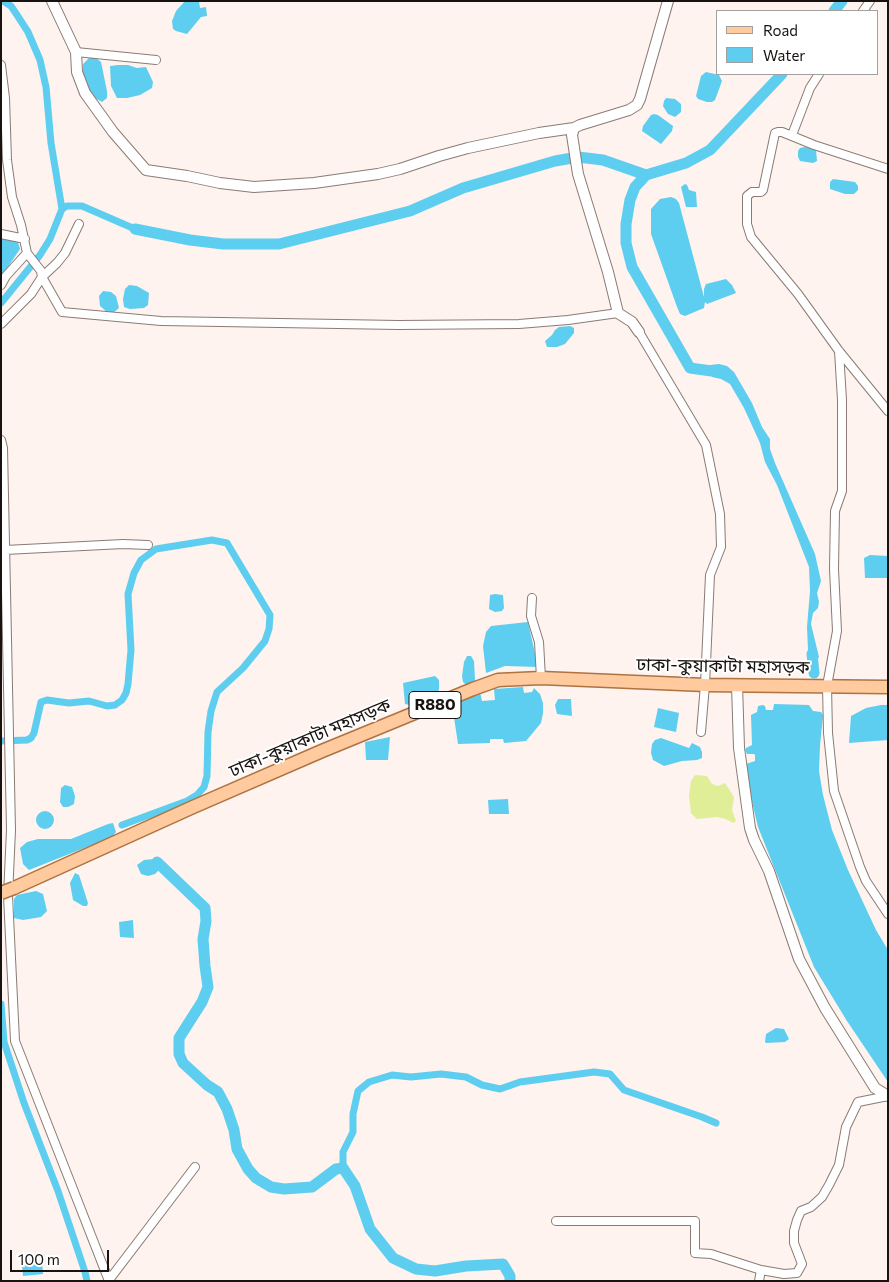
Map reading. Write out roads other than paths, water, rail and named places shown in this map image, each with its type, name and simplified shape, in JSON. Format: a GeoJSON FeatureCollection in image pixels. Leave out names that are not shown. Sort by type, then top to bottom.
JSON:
{"type":"FeatureCollection","features":[{"type":"Feature","properties":{"kind":"main road","name":"ঢাকা-কুয়াকাটা মহাসড়ক"},"geometry":{"type":"LineString","coordinates":[[1,893],[262,777],[486,684],[512,678],[541,678],[737,686],[888,687]]}},
{"type":"Feature","properties":{"kind":"street"},"geometry":{"type":"LineString","coordinates":[[52,1],[76,52],[77,72],[85,93],[113,132],[146,170],[254,187],[314,184],[378,174],[468,148],[539,133],[574,128],[629,110],[637,105],[640,99],[668,1]]}},
{"type":"Feature","properties":{"kind":"street"},"geometry":{"type":"LineString","coordinates":[[76,52],[156,60]]}},
{"type":"Feature","properties":{"kind":"street"},"geometry":{"type":"LineString","coordinates":[[1,65],[7,160],[12,197],[25,239],[27,253],[42,274],[62,312],[161,321],[398,325],[479,325],[568,320],[618,313],[632,322],[706,445],[718,506],[721,547],[710,575],[701,732]]}},
{"type":"Feature","properties":{"kind":"street"},"geometry":{"type":"LineString","coordinates":[[792,135],[810,88],[818,75]]}},
{"type":"Feature","properties":{"kind":"street"},"geometry":{"type":"LineString","coordinates":[[574,128],[572,141],[578,174],[608,272],[618,313]]}},
{"type":"Feature","properties":{"kind":"street"},"geometry":{"type":"LineString","coordinates":[[888,169],[814,145],[792,135],[782,132],[775,133],[764,187],[761,192],[752,192],[747,196],[749,233],[751,237],[798,294],[888,411]]}},
{"type":"Feature","properties":{"kind":"street"},"geometry":{"type":"LineString","coordinates":[[1,324],[31,294],[42,274],[65,253],[79,224]]}},
{"type":"Feature","properties":{"kind":"street"},"geometry":{"type":"LineString","coordinates":[[1,234],[25,239]]}},
{"type":"Feature","properties":{"kind":"street"},"geometry":{"type":"LineString","coordinates":[[1,285],[6,276],[27,253]]}},
{"type":"Feature","properties":{"kind":"street"},"geometry":{"type":"LineString","coordinates":[[840,351],[842,491],[835,511],[836,631],[827,686],[828,733],[834,791],[866,881],[888,914]]}},
{"type":"Feature","properties":{"kind":"street"},"geometry":{"type":"LineString","coordinates":[[1,440],[3,448],[11,830],[8,896],[15,1041],[109,1280]]}},
{"type":"Feature","properties":{"kind":"street"},"geometry":{"type":"LineString","coordinates":[[4,550],[122,544],[148,545]]}},
{"type":"Feature","properties":{"kind":"street"},"geometry":{"type":"LineString","coordinates":[[532,598],[531,616],[539,642],[541,678]]}},
{"type":"Feature","properties":{"kind":"street"},"geometry":{"type":"LineString","coordinates":[[737,686],[739,748],[750,828],[754,840],[772,879],[799,959],[825,1008],[875,1088],[888,1096]]}},
{"type":"Feature","properties":{"kind":"street"},"geometry":{"type":"LineString","coordinates":[[556,1221],[695,1221],[695,1253],[711,1254],[761,1270],[784,1274],[797,1273],[802,1264],[794,1243],[794,1231],[801,1211],[811,1208],[822,1197],[829,1184],[839,1164],[846,1127],[858,1102],[888,1096]]}},
{"type":"Feature","properties":{"kind":"street"},"geometry":{"type":"LineString","coordinates":[[109,1280],[196,1167]]}},
{"type":"Feature","properties":{"kind":"street"},"geometry":{"type":"LineString","coordinates":[[759,1281],[761,1270]]}},
{"type":"Feature","properties":{"kind":"water"},"geometry":{"type":"Polygon","coordinates":[[[185,1],[199,1],[200,8],[206,7],[207,16],[201,17],[187,34],[173,29],[172,21],[176,11],[185,1]]]}},
{"type":"Feature","properties":{"kind":"water"},"geometry":{"type":"Polygon","coordinates":[[[90,57],[96,58],[101,62],[107,91],[107,98],[102,102],[95,98],[90,91],[83,73],[83,64],[90,57]]]}},
{"type":"Feature","properties":{"kind":"water"},"geometry":{"type":"Polygon","coordinates":[[[128,65],[137,68],[146,67],[153,82],[152,88],[140,95],[117,98],[111,86],[110,66],[128,65]]]}},
{"type":"Feature","properties":{"kind":"water"},"geometry":{"type":"Polygon","coordinates":[[[706,72],[719,75],[722,81],[715,100],[712,102],[698,99],[696,96],[701,76],[706,72]]]}},
{"type":"Feature","properties":{"kind":"water"},"geometry":{"type":"Polygon","coordinates":[[[666,98],[675,99],[681,104],[681,112],[675,117],[668,114],[663,106],[666,98]]]}},
{"type":"Feature","properties":{"kind":"water"},"geometry":{"type":"Polygon","coordinates":[[[654,114],[673,126],[672,131],[661,144],[642,131],[643,126],[651,115],[654,114]]]}},
{"type":"Feature","properties":{"kind":"water"},"geometry":{"type":"Polygon","coordinates":[[[805,147],[816,150],[817,161],[813,163],[800,161],[798,151],[800,148],[805,147]]]}},
{"type":"Feature","properties":{"kind":"water"},"geometry":{"type":"Polygon","coordinates":[[[833,179],[855,182],[858,190],[854,194],[845,194],[830,189],[830,182],[833,179]]]}},
{"type":"Feature","properties":{"kind":"water"},"geometry":{"type":"Polygon","coordinates":[[[685,184],[689,190],[696,192],[697,207],[686,207],[681,187],[685,184]]]}},
{"type":"Feature","properties":{"kind":"water"},"geometry":{"type":"Polygon","coordinates":[[[671,197],[679,203],[704,297],[706,284],[726,279],[736,293],[707,304],[705,302],[704,308],[685,316],[680,314],[677,307],[651,234],[651,209],[660,199],[671,197]]]}},
{"type":"Feature","properties":{"kind":"water"},"geometry":{"type":"Polygon","coordinates":[[[1,238],[17,239],[20,249],[1,277],[1,238]]]}},
{"type":"Feature","properties":{"kind":"water"},"geometry":{"type":"Polygon","coordinates":[[[129,285],[137,286],[149,293],[148,305],[144,308],[130,309],[124,307],[125,289],[129,285]]]}},
{"type":"Feature","properties":{"kind":"water"},"geometry":{"type":"Polygon","coordinates":[[[103,291],[111,292],[116,296],[119,308],[113,313],[106,311],[100,306],[99,296],[103,291]]]}},
{"type":"Feature","properties":{"kind":"water"},"geometry":{"type":"Polygon","coordinates":[[[570,326],[574,328],[574,333],[565,344],[557,347],[547,347],[545,341],[555,330],[559,327],[570,326]]]}},
{"type":"Feature","properties":{"kind":"water"},"geometry":{"type":"Polygon","coordinates":[[[719,364],[727,366],[734,372],[752,403],[762,427],[770,439],[770,449],[775,463],[815,554],[821,581],[817,593],[818,608],[813,613],[811,624],[819,657],[814,669],[811,669],[808,650],[809,567],[777,485],[765,462],[760,443],[744,408],[730,384],[712,377],[710,365],[719,364]]]}},
{"type":"Feature","properties":{"kind":"water"},"geometry":{"type":"Polygon","coordinates":[[[870,555],[888,556],[888,578],[865,578],[864,558],[870,555]]]}},
{"type":"Feature","properties":{"kind":"water"},"geometry":{"type":"Polygon","coordinates":[[[490,595],[503,595],[504,608],[502,611],[495,612],[489,609],[490,595]]]}},
{"type":"Feature","properties":{"kind":"water"},"geometry":{"type":"Polygon","coordinates":[[[528,622],[538,667],[505,666],[486,673],[483,646],[486,632],[491,626],[528,622]]]}},
{"type":"Feature","properties":{"kind":"water"},"geometry":{"type":"Polygon","coordinates":[[[467,656],[471,656],[474,661],[475,679],[474,683],[468,686],[463,682],[462,676],[467,656]]]}},
{"type":"Feature","properties":{"kind":"water"},"geometry":{"type":"Polygon","coordinates":[[[435,676],[439,680],[439,690],[434,695],[410,705],[405,704],[403,683],[435,676]]]}},
{"type":"Feature","properties":{"kind":"water"},"geometry":{"type":"Polygon","coordinates":[[[523,687],[524,693],[532,692],[534,688],[540,694],[543,703],[541,723],[526,741],[504,743],[503,739],[490,739],[490,743],[458,744],[452,704],[480,692],[482,701],[495,700],[494,689],[523,687]]]}},
{"type":"Feature","properties":{"kind":"water"},"geometry":{"type":"Polygon","coordinates":[[[558,699],[571,699],[572,716],[557,714],[555,705],[558,699]]]}},
{"type":"Feature","properties":{"kind":"water"},"geometry":{"type":"Polygon","coordinates":[[[774,704],[809,705],[813,711],[821,712],[823,715],[819,771],[832,830],[876,930],[888,950],[888,1082],[814,967],[758,827],[749,789],[746,764],[755,761],[755,755],[747,754],[745,750],[752,745],[751,715],[757,712],[758,706],[763,705],[766,710],[773,710],[774,704]]]}},
{"type":"Feature","properties":{"kind":"water"},"geometry":{"type":"Polygon","coordinates":[[[888,705],[888,740],[849,743],[851,716],[866,708],[888,705]]]}},
{"type":"Feature","properties":{"kind":"water"},"geometry":{"type":"Polygon","coordinates":[[[658,708],[679,713],[676,732],[654,727],[658,708]]]}},
{"type":"Feature","properties":{"kind":"water"},"geometry":{"type":"Polygon","coordinates":[[[390,737],[388,760],[366,760],[365,742],[390,737]]]}},
{"type":"Feature","properties":{"kind":"water"},"geometry":{"type":"Polygon","coordinates":[[[661,738],[689,748],[692,743],[700,747],[702,758],[664,766],[653,760],[651,753],[652,744],[655,740],[661,738]]]}},
{"type":"Feature","properties":{"kind":"water"},"geometry":{"type":"Polygon","coordinates":[[[65,785],[72,787],[75,796],[74,804],[68,807],[63,807],[60,802],[61,788],[65,785]]]}},
{"type":"Feature","properties":{"kind":"water"},"geometry":{"type":"Polygon","coordinates":[[[508,799],[509,814],[489,814],[488,800],[508,799]]]}},
{"type":"Feature","properties":{"kind":"water"},"geometry":{"type":"Polygon","coordinates":[[[45,811],[51,814],[54,820],[51,826],[45,829],[39,826],[36,820],[39,814],[45,811]]]}},
{"type":"Feature","properties":{"kind":"water"},"geometry":{"type":"Polygon","coordinates":[[[113,823],[116,832],[112,837],[29,870],[23,864],[20,848],[27,842],[38,839],[71,839],[113,823]]]}},
{"type":"Feature","properties":{"kind":"water"},"geometry":{"type":"Polygon","coordinates":[[[154,859],[158,864],[159,870],[155,874],[148,876],[141,874],[137,865],[144,860],[154,859]]]}},
{"type":"Feature","properties":{"kind":"water"},"geometry":{"type":"Polygon","coordinates":[[[75,873],[79,875],[88,903],[87,906],[83,906],[73,900],[70,883],[75,873]]]}},
{"type":"Feature","properties":{"kind":"water"},"geometry":{"type":"Polygon","coordinates":[[[36,891],[43,894],[47,911],[41,917],[23,920],[14,918],[14,899],[17,895],[36,891]]]}},
{"type":"Feature","properties":{"kind":"water"},"geometry":{"type":"Polygon","coordinates":[[[133,920],[134,938],[120,937],[119,922],[133,920]]]}},
{"type":"Feature","properties":{"kind":"water"},"geometry":{"type":"Polygon","coordinates":[[[776,1028],[784,1029],[789,1039],[785,1042],[766,1043],[766,1034],[776,1028]]]}},
{"type":"Feature","properties":{"kind":"water"},"geometry":{"type":"Polygon","coordinates":[[[42,1261],[43,1274],[23,1276],[22,1265],[42,1261]]]}},
{"type":"Feature","properties":{"kind":"waterway"},"geometry":{"type":"LineString","coordinates":[[3,1],[11,6],[28,32],[40,60],[46,87],[51,143],[62,209]]}},
{"type":"Feature","properties":{"kind":"waterway"},"geometry":{"type":"LineString","coordinates":[[835,10],[842,1]]}},
{"type":"Feature","properties":{"kind":"waterway"},"geometry":{"type":"LineString","coordinates":[[135,229],[190,240],[223,244],[279,244],[410,211],[463,188],[555,161],[578,157],[603,160],[646,175],[686,163],[710,150],[781,75]]}},
{"type":"Feature","properties":{"kind":"waterway"},"geometry":{"type":"LineString","coordinates":[[646,175],[635,187],[630,200],[626,224],[626,243],[632,267],[690,368],[726,373]]}},
{"type":"Feature","properties":{"kind":"waterway"},"geometry":{"type":"LineString","coordinates":[[1,303],[40,255],[50,239],[62,209],[67,206],[82,206],[135,229]]}},
{"type":"Feature","properties":{"kind":"waterway"},"geometry":{"type":"LineString","coordinates":[[1,741],[27,740],[31,738],[34,733],[41,702],[47,700],[69,703],[89,701],[107,706],[115,705],[122,700],[128,684],[131,650],[128,594],[134,573],[141,560],[156,549],[212,540],[227,543],[270,615],[269,629],[265,641],[243,668],[217,692],[211,711],[208,732],[207,776],[204,787],[197,795],[187,801],[122,825]]}},
{"type":"Feature","properties":{"kind":"waterway"},"geometry":{"type":"LineString","coordinates":[[812,654],[814,673]]}},
{"type":"Feature","properties":{"kind":"waterway"},"geometry":{"type":"LineString","coordinates":[[157,862],[205,908],[206,921],[203,939],[208,987],[202,1002],[179,1038],[179,1054],[183,1063],[207,1085],[218,1092],[227,1109],[234,1130],[237,1149],[248,1169],[256,1178],[271,1187],[284,1189],[312,1187],[336,1169],[343,1168],[355,1186],[370,1229],[393,1258],[416,1269],[435,1271],[466,1266],[503,1264],[510,1276],[510,1281]]}},
{"type":"Feature","properties":{"kind":"waterway"},"geometry":{"type":"LineString","coordinates":[[1,1004],[4,1042],[24,1103],[58,1191],[87,1281]]}},
{"type":"Feature","properties":{"kind":"waterway"},"geometry":{"type":"LineString","coordinates":[[343,1168],[343,1152],[353,1132],[353,1114],[358,1091],[369,1082],[392,1075],[411,1077],[441,1074],[466,1077],[482,1085],[500,1089],[520,1082],[594,1072],[610,1074],[624,1090],[716,1123]]}}]}
